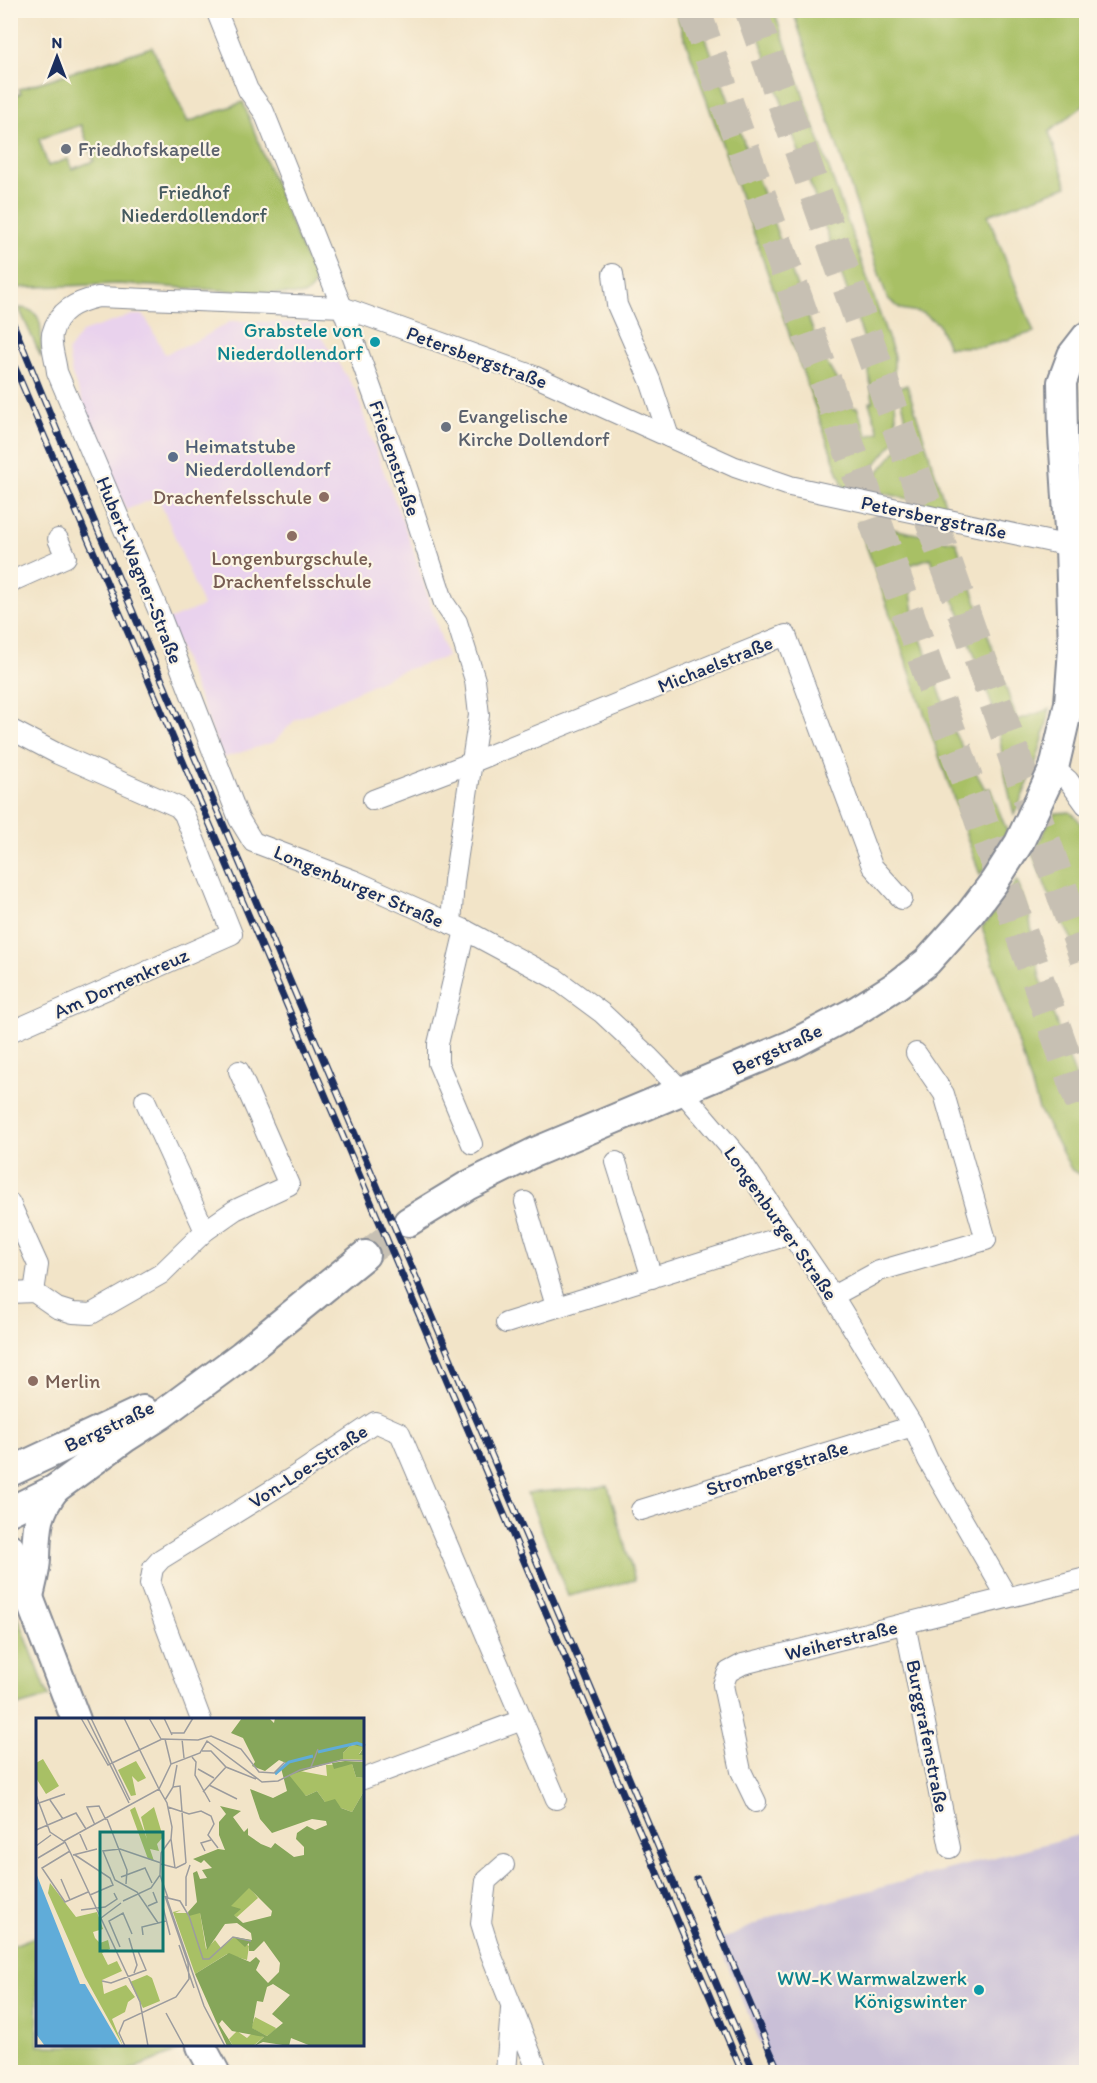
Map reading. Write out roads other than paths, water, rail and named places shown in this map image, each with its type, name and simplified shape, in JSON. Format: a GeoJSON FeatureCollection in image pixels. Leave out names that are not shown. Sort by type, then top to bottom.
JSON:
{"type":"FeatureCollection","features":[{"type":"Feature","properties":{"kind":"street","name":"Friedenstraße"},"geometry":{"type":"LineString","coordinates":[[216,10],[248,90],[264,112],[342,307],[399,466],[444,603],[457,622],[475,680],[479,715],[454,880],[458,927]]}},
{"type":"Feature","properties":{"kind":"street"},"geometry":{"type":"LineString","coordinates":[[613,274],[617,304],[650,380],[669,437]]}},
{"type":"Feature","properties":{"kind":"street","name":"Petersbergstraße"},"geometry":{"type":"LineString","coordinates":[[78,302],[98,297],[121,297],[342,307],[534,376],[735,467],[790,486],[1076,562]]}},
{"type":"Feature","properties":{"kind":"street","name":"Hubert-Wagner-Straße"},"geometry":{"type":"LineString","coordinates":[[78,302],[62,315],[52,336],[57,372],[159,612],[238,819],[253,842]]}},
{"type":"Feature","properties":{"kind":"street","name":"Bergstraße"},"geometry":{"type":"LineString","coordinates":[[408,1222],[467,1186],[535,1152],[791,1045],[856,1011],[897,985],[927,962],[969,915],[1019,843],[1054,768],[1070,692],[1076,562],[1063,434],[1062,382],[1072,355],[1086,338]]}},
{"type":"Feature","properties":{"kind":"street"},"geometry":{"type":"LineString","coordinates":[[10,582],[66,557],[58,539]]}},
{"type":"Feature","properties":{"kind":"street","name":"Michaelstraße"},"geometry":{"type":"LineString","coordinates":[[373,800],[473,762],[786,635],[872,866],[902,899]]}},
{"type":"Feature","properties":{"kind":"street","name":"Am Dornenkreuz"},"geometry":{"type":"LineString","coordinates":[[10,729],[58,754],[178,807],[184,814],[232,934],[10,1032]]}},
{"type":"Feature","properties":{"kind":"street"},"geometry":{"type":"LineString","coordinates":[[1054,768],[1068,780],[1086,805]]}},
{"type":"Feature","properties":{"kind":"street","name":"Longenburger Straße"},"geometry":{"type":"LineString","coordinates":[[253,842],[353,880],[458,927],[556,979],[602,1013],[648,1056],[682,1091],[740,1159],[833,1296],[913,1426],[927,1460],[1007,1597]]}},
{"type":"Feature","properties":{"kind":"street","name":"Longenburger Straße"},"geometry":{"type":"LineString","coordinates":[[458,927],[438,1044],[438,1063],[472,1144]]}},
{"type":"Feature","properties":{"kind":"street"},"geometry":{"type":"LineString","coordinates":[[833,1296],[879,1271],[986,1240],[944,1094],[916,1053]]}},
{"type":"Feature","properties":{"kind":"street"},"geometry":{"type":"LineString","coordinates":[[10,1293],[34,1292],[57,1308],[73,1313],[91,1314],[161,1274],[205,1231],[234,1210],[289,1185],[239,1071]]}},
{"type":"Feature","properties":{"kind":"street"},"geometry":{"type":"LineString","coordinates":[[145,1100],[205,1231]]}},
{"type":"Feature","properties":{"kind":"street"},"geometry":{"type":"LineString","coordinates":[[616,1162],[652,1278]]}},
{"type":"Feature","properties":{"kind":"street"},"geometry":{"type":"LineString","coordinates":[[525,1202],[556,1306]]}},
{"type":"Feature","properties":{"kind":"street"},"geometry":{"type":"LineString","coordinates":[[10,1203],[38,1265],[34,1292]]}},
{"type":"Feature","properties":{"kind":"street"},"geometry":{"type":"LineString","coordinates":[[506,1323],[791,1233]]}},
{"type":"Feature","properties":{"kind":"street","name":"Bergstraße"},"geometry":{"type":"LineString","coordinates":[[10,1511],[55,1489],[161,1415],[242,1355],[365,1255]]}},
{"type":"Feature","properties":{"kind":"street","name":"Bergstraße"},"geometry":{"type":"LineString","coordinates":[[10,1472],[207,1380]]}},
{"type":"Feature","properties":{"kind":"street","name":"Von-Loe-Straße"},"geometry":{"type":"LineString","coordinates":[[200,1718],[150,1584],[153,1568],[161,1559],[295,1476],[375,1422],[400,1432],[556,1799]]}},
{"type":"Feature","properties":{"kind":"street","name":"Strombergstraße"},"geometry":{"type":"LineString","coordinates":[[640,1510],[913,1426]]}},
{"type":"Feature","properties":{"kind":"street","name":"Bergstraße"},"geometry":{"type":"LineString","coordinates":[[29,1597],[36,1560],[36,1529],[45,1504],[55,1489]]}},
{"type":"Feature","properties":{"kind":"street"},"geometry":{"type":"LineString","coordinates":[[10,1548],[75,1718]]}},
{"type":"Feature","properties":{"kind":"street","name":"Weiherstraße"},"geometry":{"type":"LineString","coordinates":[[756,1802],[741,1771],[723,1685],[728,1672],[743,1665],[1086,1578]]}},
{"type":"Feature","properties":{"kind":"street","name":"Burggrafenstraße"},"geometry":{"type":"LineString","coordinates":[[905,1624],[950,1848]]}},
{"type":"Feature","properties":{"kind":"street"},"geometry":{"type":"LineString","coordinates":[[364,1779],[522,1720]]}},
{"type":"Feature","properties":{"kind":"street"},"geometry":{"type":"LineString","coordinates":[[504,1865],[486,1881],[481,1923],[538,2073]]}},
{"type":"Feature","properties":{"kind":"street"},"geometry":{"type":"LineString","coordinates":[[506,2073],[511,2005]]}},
{"type":"Feature","properties":{"kind":"street"},"geometry":{"type":"LineString","coordinates":[[202,2047],[215,2073]]}},
{"type":"Feature","properties":{"kind":"tunnel"},"geometry":{"type":"LineString","coordinates":[[694,10],[1086,1116]]}},
{"type":"Feature","properties":{"kind":"tunnel"},"geometry":{"type":"LineString","coordinates":[[751,10],[1086,959]]}},
{"type":"Feature","properties":{"kind":"tunnel"},"geometry":{"type":"LineString","coordinates":[[365,1255],[408,1222]]}},
{"type":"Feature","properties":{"kind":"railway"},"geometry":{"type":"LineString","coordinates":[[10,316],[90,511],[754,2072]]}},
{"type":"Feature","properties":{"kind":"railway"},"geometry":{"type":"LineString","coordinates":[[10,356],[742,2072]]}},
{"type":"Feature","properties":{"kind":"railway"},"geometry":{"type":"LineString","coordinates":[[697,1879],[779,2072]]}},
{"type":"Feature","properties":{"kind":"place","name":"Friedhofskapelle"},"geometry":{"type":"Point","coordinates":[66,149]}},
{"type":"Feature","properties":{"kind":"place","name":"Grabstele von Niederdollendorf"},"geometry":{"type":"Point","coordinates":[375,342]}},
{"type":"Feature","properties":{"kind":"place","name":"Evangelische Kirche Dollendorf"},"geometry":{"type":"Point","coordinates":[446,427]}},
{"type":"Feature","properties":{"kind":"place","name":"Heimatstube Niederdollendorf"},"geometry":{"type":"Point","coordinates":[173,457]}},
{"type":"Feature","properties":{"kind":"place","name":"Drachenfelsschule"},"geometry":{"type":"Point","coordinates":[324,497]}},
{"type":"Feature","properties":{"kind":"place","name":"Longenburgschule, Drachenfelsschule"},"geometry":{"type":"Point","coordinates":[292,536]}},
{"type":"Feature","properties":{"kind":"place","name":"Merlin"},"geometry":{"type":"Point","coordinates":[33,1381]}},
{"type":"Feature","properties":{"kind":"place","name":"WW-K Warmwalzwerk Königswinter"},"geometry":{"type":"Point","coordinates":[979,1990]}},
{"type":"Feature","properties":{"kind":"park label","name":"Friedhof Niederdollendorf"},"geometry":{"type":"Point","coordinates":[194,204]}}]}
